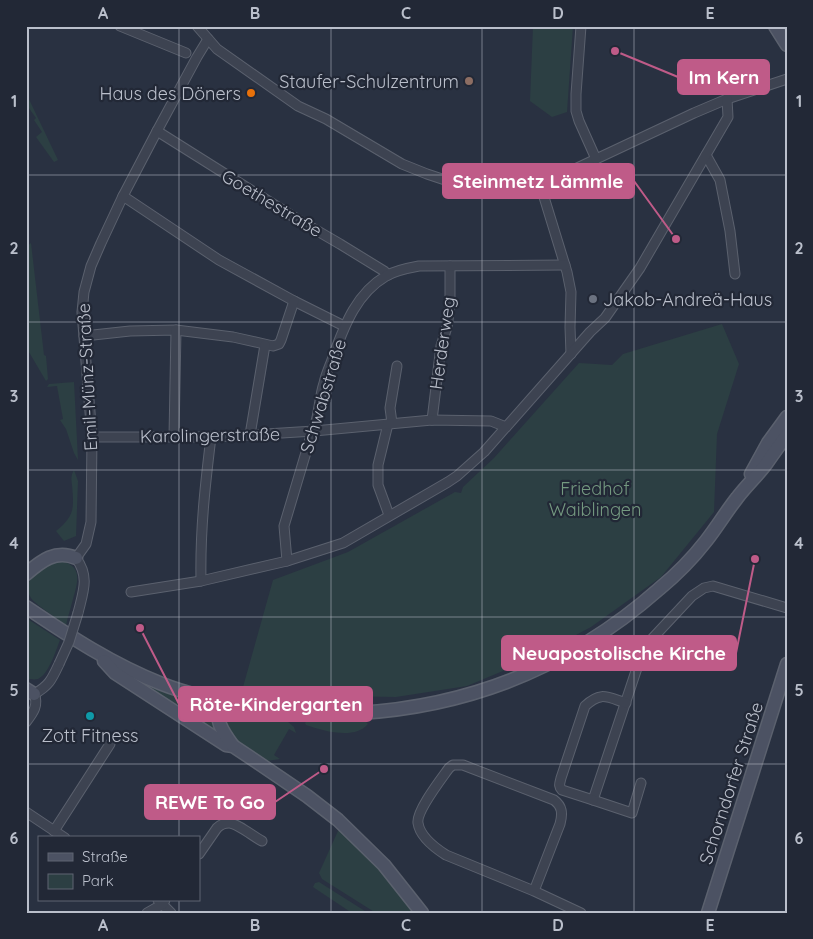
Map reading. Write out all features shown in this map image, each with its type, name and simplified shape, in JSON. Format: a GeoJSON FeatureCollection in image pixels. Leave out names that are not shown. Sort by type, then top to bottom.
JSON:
{"type":"FeatureCollection","features":[{"type":"Feature","properties":{"kind":"main road"},"geometry":{"type":"LineString","coordinates":[[775,26],[787,45]]}},
{"type":"Feature","properties":{"kind":"main road"},"geometry":{"type":"LineString","coordinates":[[739,496],[768,442],[787,417]]}},
{"type":"Feature","properties":{"kind":"main road"},"geometry":{"type":"LineString","coordinates":[[27,605],[53,626],[137,674],[176,689],[217,700],[301,714],[376,712],[430,704],[470,694],[528,673],[569,654],[630,614],[684,566],[706,541],[787,435]]}},
{"type":"Feature","properties":{"kind":"main road"},"geometry":{"type":"LineString","coordinates":[[26,574],[52,556],[60,554],[76,558]]}},
{"type":"Feature","properties":{"kind":"main road"},"geometry":{"type":"LineString","coordinates":[[98,653],[115,673],[226,745],[233,746]]}},
{"type":"Feature","properties":{"kind":"main road","name":"Schorndorfer Straße"},"geometry":{"type":"LineString","coordinates":[[708,913],[787,664]]}},
{"type":"Feature","properties":{"kind":"main road"},"geometry":{"type":"LineString","coordinates":[[217,700],[218,722],[233,746],[307,796],[338,820],[384,865],[422,913]]}},
{"type":"Feature","properties":{"kind":"street"},"geometry":{"type":"LineString","coordinates":[[120,26],[186,53]]}},
{"type":"Feature","properties":{"kind":"street"},"geometry":{"type":"LineString","coordinates":[[198,26],[208,39],[229,58],[298,106],[326,119],[402,164],[451,182],[480,186],[540,184],[694,113],[727,99],[787,79]]}},
{"type":"Feature","properties":{"kind":"street"},"geometry":{"type":"LineString","coordinates":[[581,26],[576,111],[596,159]]}},
{"type":"Feature","properties":{"kind":"street","name":"Emil-Münz-Straße"},"geometry":{"type":"LineString","coordinates":[[76,558],[86,544],[91,522],[92,437],[82,312],[84,292],[91,266],[123,196],[208,39]]}},
{"type":"Feature","properties":{"kind":"street"},"geometry":{"type":"LineString","coordinates":[[131,592],[202,581],[287,561],[343,543],[457,476],[484,452],[604,318],[640,268],[728,117],[727,99]]}},
{"type":"Feature","properties":{"kind":"street","name":"Goethestraße"},"geometry":{"type":"LineString","coordinates":[[157,131],[297,219],[362,257],[388,275]]}},
{"type":"Feature","properties":{"kind":"street"},"geometry":{"type":"LineString","coordinates":[[706,155],[720,180],[736,274]]}},
{"type":"Feature","properties":{"kind":"street"},"geometry":{"type":"LineString","coordinates":[[540,184],[565,265],[571,292],[571,354]]}},
{"type":"Feature","properties":{"kind":"street"},"geometry":{"type":"LineString","coordinates":[[123,196],[219,260],[344,326]]}},
{"type":"Feature","properties":{"kind":"street","name":"Schwabstraße"},"geometry":{"type":"LineString","coordinates":[[287,561],[284,526],[314,431],[324,383],[344,326],[354,308],[366,293],[388,275],[403,269],[420,266],[565,265]]}},
{"type":"Feature","properties":{"kind":"street","name":"Herderweg"},"geometry":{"type":"LineString","coordinates":[[432,420],[441,346],[447,327],[450,306],[450,266]]}},
{"type":"Feature","properties":{"kind":"street"},"geometry":{"type":"LineString","coordinates":[[84,336],[130,331],[176,330],[218,335],[273,346],[279,344],[294,301]]}},
{"type":"Feature","properties":{"kind":"street"},"geometry":{"type":"LineString","coordinates":[[570,327],[573,332],[590,332]]}},
{"type":"Feature","properties":{"kind":"street"},"geometry":{"type":"LineString","coordinates":[[174,436],[176,330]]}},
{"type":"Feature","properties":{"kind":"street"},"geometry":{"type":"LineString","coordinates":[[250,435],[265,345]]}},
{"type":"Feature","properties":{"kind":"street"},"geometry":{"type":"LineString","coordinates":[[389,515],[378,485],[378,465],[390,424],[390,408],[396,366]]}},
{"type":"Feature","properties":{"kind":"street","name":"Karolingerstraße"},"geometry":{"type":"LineString","coordinates":[[92,437],[250,435],[432,420],[491,421],[506,427]]}},
{"type":"Feature","properties":{"kind":"street"},"geometry":{"type":"LineString","coordinates":[[202,581],[202,522],[211,436]]}},
{"type":"Feature","properties":{"kind":"street"},"geometry":{"type":"LineString","coordinates":[[26,722],[35,709],[36,702],[30,691],[46,686],[51,681],[69,642],[78,613],[85,583],[85,574],[76,558]]}},
{"type":"Feature","properties":{"kind":"street"},"geometry":{"type":"LineString","coordinates":[[594,800],[643,653],[648,642],[677,612],[698,592],[713,586],[787,608]]}},
{"type":"Feature","properties":{"kind":"street"},"geometry":{"type":"LineString","coordinates":[[626,703],[604,696],[596,698],[585,706],[559,784],[562,790],[632,813],[641,783]]}},
{"type":"Feature","properties":{"kind":"street"},"geometry":{"type":"LineString","coordinates":[[54,831],[110,744]]}},
{"type":"Feature","properties":{"kind":"street"},"geometry":{"type":"LineString","coordinates":[[534,891],[563,816],[560,806],[554,800],[462,765],[453,765],[449,768],[420,812],[418,823],[424,836],[446,855],[534,891],[581,913]]}},
{"type":"Feature","properties":{"kind":"street"},"geometry":{"type":"LineString","coordinates":[[26,812],[62,836]]}},
{"type":"Feature","properties":{"kind":"street"},"geometry":{"type":"LineString","coordinates":[[200,853],[217,828],[226,823],[234,824],[262,841]]}},
{"type":"Feature","properties":{"kind":"street"},"geometry":{"type":"LineString","coordinates":[[147,913],[161,902]]}},
{"type":"Feature","properties":{"kind":"street"},"geometry":{"type":"LineString","coordinates":[[163,902],[171,913]]}},
{"type":"Feature","properties":{"kind":"green space"},"geometry":{"type":"Polygon","coordinates":[[[533,26],[573,26],[567,112],[552,117],[530,101],[533,26]]]}},
{"type":"Feature","properties":{"kind":"green space"},"geometry":{"type":"Polygon","coordinates":[[[26,93],[58,160],[54,162],[36,137],[42,132],[34,120],[36,118],[26,104],[26,93]]]}},
{"type":"Feature","properties":{"kind":"green space"},"geometry":{"type":"Polygon","coordinates":[[[31,243],[44,355],[46,356],[48,379],[46,381],[26,347],[26,323],[29,321],[26,317],[26,247],[31,243]]]}},
{"type":"Feature","properties":{"kind":"green space","name":"Friedhof Waiblingen"},"geometry":{"type":"Polygon","coordinates":[[[722,324],[739,364],[717,434],[714,512],[661,577],[591,627],[527,661],[467,686],[396,697],[283,695],[243,687],[273,580],[348,552],[455,492],[461,493],[463,487],[494,458],[579,363],[612,365],[623,354],[722,324]]]}},
{"type":"Feature","properties":{"kind":"green space"},"geometry":{"type":"Polygon","coordinates":[[[74,382],[78,460],[66,429],[60,420],[63,419],[57,386],[47,387],[49,384],[74,382]]]}},
{"type":"Feature","properties":{"kind":"green space"},"geometry":{"type":"Polygon","coordinates":[[[74,470],[78,481],[76,536],[64,541],[56,531],[67,521],[72,511],[71,479],[74,470]]]}},
{"type":"Feature","properties":{"kind":"green space"},"geometry":{"type":"Polygon","coordinates":[[[61,561],[73,567],[77,576],[66,625],[34,601],[29,595],[28,588],[33,575],[44,567],[61,561]]]}},
{"type":"Feature","properties":{"kind":"green space"},"geometry":{"type":"Polygon","coordinates":[[[26,618],[60,640],[49,667],[38,679],[26,679],[26,618]]]}},
{"type":"Feature","properties":{"kind":"green space"},"geometry":{"type":"Polygon","coordinates":[[[141,684],[178,697],[210,705],[221,737],[141,684]]]}},
{"type":"Feature","properties":{"kind":"green space"},"geometry":{"type":"Polygon","coordinates":[[[223,706],[278,718],[294,727],[296,733],[289,729],[274,755],[280,759],[263,760],[229,735],[221,708],[223,706]]]}},
{"type":"Feature","properties":{"kind":"green space"},"geometry":{"type":"Polygon","coordinates":[[[358,718],[368,724],[355,732],[347,733],[321,730],[305,723],[306,722],[358,718]]]}},
{"type":"Feature","properties":{"kind":"green space"},"geometry":{"type":"Polygon","coordinates":[[[338,831],[342,831],[383,872],[415,913],[376,913],[322,879],[319,873],[338,831]]]}},
{"type":"Feature","properties":{"kind":"green space"},"geometry":{"type":"Polygon","coordinates":[[[319,882],[368,913],[352,913],[313,887],[315,883],[319,882]]]}},
{"type":"Feature","properties":{"kind":"place","name":"Im Kern"},"geometry":{"type":"Point","coordinates":[615,51]}},
{"type":"Feature","properties":{"kind":"place","name":"Staufer-Schulzentrum"},"geometry":{"type":"Point","coordinates":[469,81]}},
{"type":"Feature","properties":{"kind":"place","name":"Haus des Döners"},"geometry":{"type":"Point","coordinates":[251,93]}},
{"type":"Feature","properties":{"kind":"place","name":"Steinmetz Lämmle"},"geometry":{"type":"Point","coordinates":[676,239]}},
{"type":"Feature","properties":{"kind":"place","name":"Jakob-Andreä-Haus"},"geometry":{"type":"Point","coordinates":[593,299]}},
{"type":"Feature","properties":{"kind":"place","name":"Neuapostolische Kirche"},"geometry":{"type":"Point","coordinates":[755,559]}},
{"type":"Feature","properties":{"kind":"place","name":"Röte-Kindergarten"},"geometry":{"type":"Point","coordinates":[140,628]}},
{"type":"Feature","properties":{"kind":"place","name":"Zott Fitness"},"geometry":{"type":"Point","coordinates":[90,716]}},
{"type":"Feature","properties":{"kind":"place","name":"REWE To Go"},"geometry":{"type":"Point","coordinates":[324,769]}}]}
